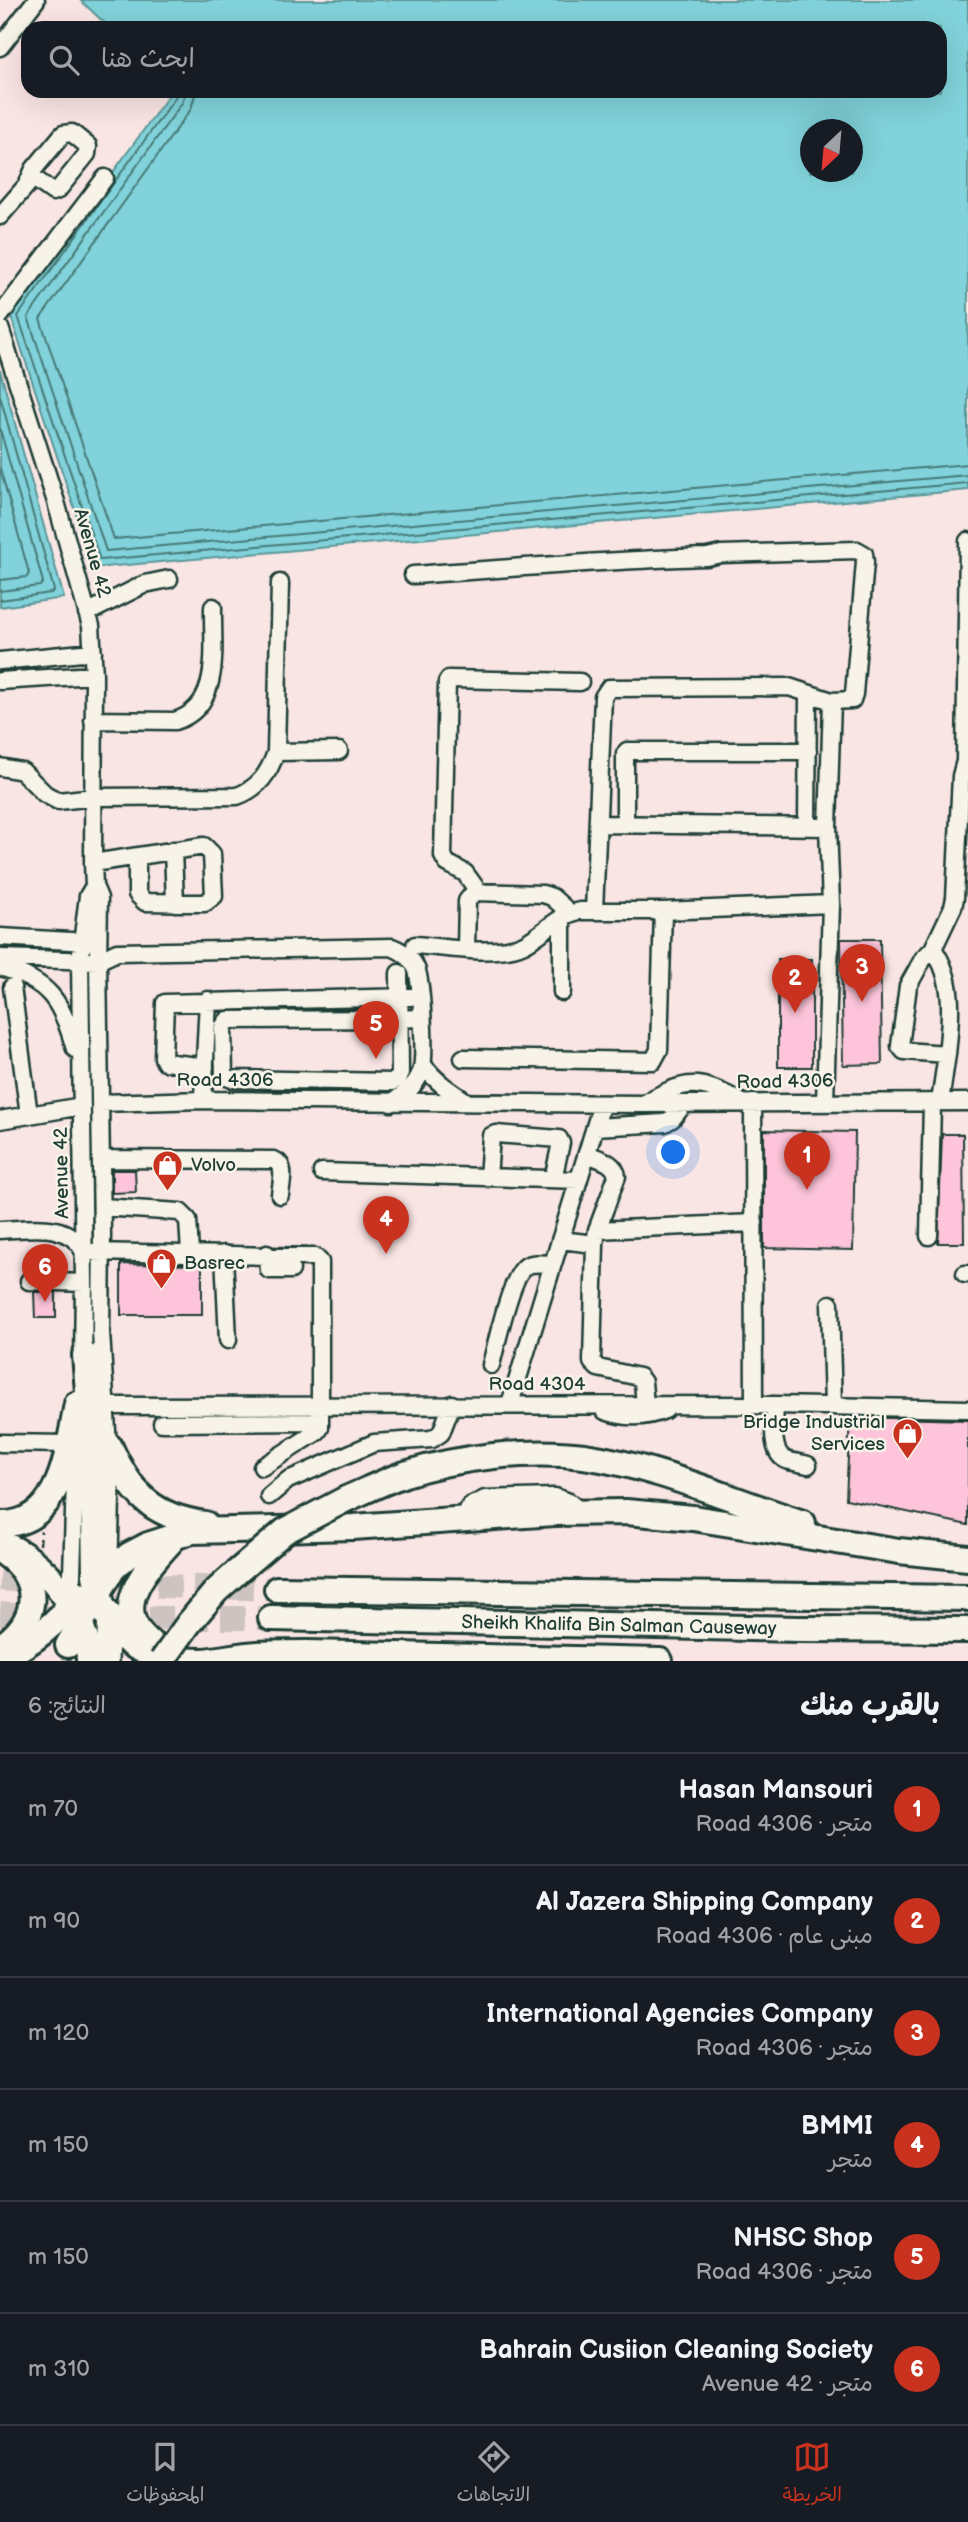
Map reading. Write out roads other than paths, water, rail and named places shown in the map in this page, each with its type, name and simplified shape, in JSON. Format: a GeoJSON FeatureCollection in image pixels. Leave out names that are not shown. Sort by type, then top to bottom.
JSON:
{"type":"FeatureCollection","features":[{"type":"Feature","properties":{"kind":"highway"},"geometry":{"type":"LineString","coordinates":[[85,1355],[108,1621],[133,1648],[150,1657],[177,1661],[203,1661],[270,1653],[660,1661]]}},
{"type":"Feature","properties":{"kind":"highway"},"geometry":{"type":"LineString","coordinates":[[0,1524],[23,1519],[37,1511],[55,1492],[61,1478],[77,1404]]}},
{"type":"Feature","properties":{"kind":"highway"},"geometry":{"type":"LineString","coordinates":[[110,1447],[136,1493],[165,1515],[183,1521],[248,1529]]}},
{"type":"Feature","properties":{"kind":"highway"},"geometry":{"type":"LineString","coordinates":[[162,1661],[189,1623],[230,1579],[285,1531],[346,1499],[405,1474],[473,1459],[511,1455],[583,1456],[649,1471],[849,1536],[958,1556]]}},
{"type":"Feature","properties":{"kind":"highway"},"geometry":{"type":"LineString","coordinates":[[72,1635],[103,1575],[129,1555],[148,1545],[192,1531],[353,1527],[581,1512],[663,1514],[899,1551],[958,1556]]}},
{"type":"Feature","properties":{"kind":"highway"},"geometry":{"type":"LineString","coordinates":[[176,1536],[145,1569],[136,1584],[131,1609],[140,1634],[177,1661]]}},
{"type":"Feature","properties":{"kind":"highway"},"geometry":{"type":"LineString","coordinates":[[0,1544],[32,1561],[60,1589],[72,1635]]}},
{"type":"Feature","properties":{"kind":"highway"},"geometry":{"type":"LineString","coordinates":[[0,1551],[22,1571],[30,1584],[32,1594],[26,1622],[18,1634],[0,1647]]}},
{"type":"Feature","properties":{"kind":"highway","name":"Sheikh Khalifa Bin Salman Causeway"},"geometry":{"type":"LineString","coordinates":[[277,1589],[968,1598]]}},
{"type":"Feature","properties":{"kind":"highway","name":"Sheikh Khalifa Bin Salman Causeway"},"geometry":{"type":"LineString","coordinates":[[271,1618],[968,1630]]}},
{"type":"Feature","properties":{"kind":"highway"},"geometry":{"type":"LineString","coordinates":[[0,1659],[27,1646],[54,1624],[88,1641],[89,1661]]}},
{"type":"Feature","properties":{"kind":"highway"},"geometry":{"type":"LineString","coordinates":[[356,1661],[401,1655]]}},
{"type":"Feature","properties":{"kind":"main road"},"geometry":{"type":"LineString","coordinates":[[107,1661],[108,1621]]}},
{"type":"Feature","properties":{"kind":"street"},"geometry":{"type":"LineString","coordinates":[[0,47],[36,0]]}},
{"type":"Feature","properties":{"kind":"street"},"geometry":{"type":"LineString","coordinates":[[0,216],[32,177]]}},
{"type":"Feature","properties":{"kind":"street"},"geometry":{"type":"LineString","coordinates":[[0,316],[105,178]]}},
{"type":"Feature","properties":{"kind":"street","name":"Avenue 42"},"geometry":{"type":"LineString","coordinates":[[0,328],[56,502],[88,613],[93,652],[93,863],[94,886],[99,898],[102,1345],[110,1447],[111,1517],[103,1575]]}},
{"type":"Feature","properties":{"kind":"street"},"geometry":{"type":"LineString","coordinates":[[947,1054],[904,1051],[900,1046],[908,986],[923,959],[933,948],[955,898],[961,776],[967,761],[968,541]]}},
{"type":"Feature","properties":{"kind":"street"},"geometry":{"type":"LineString","coordinates":[[413,575],[599,560],[707,557],[740,553],[857,550],[864,554],[852,700],[832,701],[789,687],[609,688],[603,697],[594,911]]}},
{"type":"Feature","properties":{"kind":"street"},"geometry":{"type":"LineString","coordinates":[[88,613],[145,584],[169,579]]}},
{"type":"Feature","properties":{"kind":"street"},"geometry":{"type":"LineString","coordinates":[[0,767],[22,771],[53,800],[94,797],[237,796],[247,792],[265,777],[276,752],[279,583]]}},
{"type":"Feature","properties":{"kind":"street"},"geometry":{"type":"LineString","coordinates":[[93,720],[175,721],[188,717],[198,709],[209,689],[213,607]]}},
{"type":"Feature","properties":{"kind":"street"},"geometry":{"type":"LineString","coordinates":[[0,661],[93,652]]}},
{"type":"Feature","properties":{"kind":"street"},"geometry":{"type":"LineString","coordinates":[[0,681],[94,675]]}},
{"type":"Feature","properties":{"kind":"street"},"geometry":{"type":"LineString","coordinates":[[478,891],[465,873],[447,863],[443,856],[447,682],[580,682]]}},
{"type":"Feature","properties":{"kind":"street"},"geometry":{"type":"LineString","coordinates":[[807,826],[808,694]]}},
{"type":"Feature","properties":{"kind":"street"},"geometry":{"type":"LineString","coordinates":[[825,1102],[831,904],[828,827],[832,701]]}},
{"type":"Feature","properties":{"kind":"street"},"geometry":{"type":"LineString","coordinates":[[276,752],[339,751]]}},
{"type":"Feature","properties":{"kind":"street"},"geometry":{"type":"LineString","coordinates":[[625,824],[627,751],[808,751]]}},
{"type":"Feature","properties":{"kind":"street"},"geometry":{"type":"LineString","coordinates":[[598,824],[828,827]]}},
{"type":"Feature","properties":{"kind":"street"},"geometry":{"type":"LineString","coordinates":[[93,863],[198,846],[208,849],[212,854],[216,892],[212,900],[205,903],[149,903],[139,898],[137,858]]}},
{"type":"Feature","properties":{"kind":"street"},"geometry":{"type":"LineString","coordinates":[[173,850],[175,903]]}},
{"type":"Feature","properties":{"kind":"street","name":"Avenue 42"},"geometry":{"type":"LineString","coordinates":[[72,1635],[77,1404],[85,1355],[80,960],[88,896],[94,886]]}},
{"type":"Feature","properties":{"kind":"street"},"geometry":{"type":"LineString","coordinates":[[466,948],[467,901],[471,894],[478,891],[543,894],[552,897],[566,915],[562,992]]}},
{"type":"Feature","properties":{"kind":"street"},"geometry":{"type":"LineString","coordinates":[[0,958],[98,961],[117,952],[386,946],[410,949],[510,948],[524,943],[566,915],[594,911],[831,904]]}},
{"type":"Feature","properties":{"kind":"street"},"geometry":{"type":"LineString","coordinates":[[463,1058],[653,1061],[659,1050],[663,911]]}},
{"type":"Feature","properties":{"kind":"street"},"geometry":{"type":"LineString","coordinates":[[0,937],[99,943],[117,952]]}},
{"type":"Feature","properties":{"kind":"street"},"geometry":{"type":"LineString","coordinates":[[929,1236],[936,1102],[947,1054],[950,1023],[947,979],[940,958],[933,948]]}},
{"type":"Feature","properties":{"kind":"street"},"geometry":{"type":"LineString","coordinates":[[385,1082],[385,1103],[405,1094],[414,1086],[423,1065],[418,973],[410,949]]}},
{"type":"Feature","properties":{"kind":"street"},"geometry":{"type":"LineString","coordinates":[[0,967],[34,980],[49,990],[61,1007],[68,1024],[80,1069]]}},
{"type":"Feature","properties":{"kind":"street"},"geometry":{"type":"LineString","coordinates":[[399,973],[400,998],[399,1018],[400,1073],[398,1079],[385,1082],[226,1078],[222,1072],[223,1025],[228,1020],[399,1018],[422,1018]]}},
{"type":"Feature","properties":{"kind":"street"},"geometry":{"type":"LineString","coordinates":[[12,987],[29,1115]]}},
{"type":"Feature","properties":{"kind":"street"},"geometry":{"type":"LineString","coordinates":[[205,1067],[165,1062],[163,1006],[169,1001],[420,996]]}},
{"type":"Feature","properties":{"kind":"street"},"geometry":{"type":"LineString","coordinates":[[203,1100],[208,1000]]}},
{"type":"Feature","properties":{"kind":"street"},"geometry":{"type":"LineString","coordinates":[[423,1065],[433,1078],[469,1104]]}},
{"type":"Feature","properties":{"kind":"street"},"geometry":{"type":"LineString","coordinates":[[644,1104],[673,1087],[688,1084],[716,1089],[748,1103],[754,1223],[754,1405]]}},
{"type":"Feature","properties":{"kind":"street","name":"Road 4306"},"geometry":{"type":"LineString","coordinates":[[101,1103],[203,1100],[469,1104],[968,1102]]}},
{"type":"Feature","properties":{"kind":"street"},"geometry":{"type":"LineString","coordinates":[[510,1405],[602,1104]]}},
{"type":"Feature","properties":{"kind":"street"},"geometry":{"type":"LineString","coordinates":[[595,1127],[657,1125],[672,1119],[684,1104]]}},
{"type":"Feature","properties":{"kind":"street"},"geometry":{"type":"LineString","coordinates":[[0,1120],[82,1106]]}},
{"type":"Feature","properties":{"kind":"street"},"geometry":{"type":"LineString","coordinates":[[488,1178],[491,1136],[496,1134],[559,1139],[561,1143],[553,1179]]}},
{"type":"Feature","properties":{"kind":"street"},"geometry":{"type":"LineString","coordinates":[[587,1154],[611,1164],[616,1171],[616,1181],[596,1237],[592,1362],[598,1368],[639,1377],[643,1382],[645,1405]]}},
{"type":"Feature","properties":{"kind":"street"},"geometry":{"type":"LineString","coordinates":[[101,1160],[274,1160],[282,1167],[280,1195]]}},
{"type":"Feature","properties":{"kind":"street"},"geometry":{"type":"LineString","coordinates":[[322,1172],[579,1180]]}},
{"type":"Feature","properties":{"kind":"street"},"geometry":{"type":"LineString","coordinates":[[102,1207],[180,1212],[188,1220],[190,1253]]}},
{"type":"Feature","properties":{"kind":"street"},"geometry":{"type":"LineString","coordinates":[[0,1230],[59,1229],[71,1223],[83,1209]]}},
{"type":"Feature","properties":{"kind":"street"},"geometry":{"type":"LineString","coordinates":[[560,1240],[754,1223]]}},
{"type":"Feature","properties":{"kind":"street"},"geometry":{"type":"LineString","coordinates":[[59,1229],[72,1235],[83,1252],[267,1254],[315,1257],[320,1262],[320,1422],[317,1432],[262,1467]]}},
{"type":"Feature","properties":{"kind":"street"},"geometry":{"type":"LineString","coordinates":[[224,1254],[228,1339]]}},
{"type":"Feature","properties":{"kind":"street"},"geometry":{"type":"LineString","coordinates":[[267,1254],[269,1270],[291,1270]]}},
{"type":"Feature","properties":{"kind":"street"},"geometry":{"type":"LineString","coordinates":[[491,1365],[510,1296],[523,1268],[530,1264],[553,1264]]}},
{"type":"Feature","properties":{"kind":"street"},"geometry":{"type":"LineString","coordinates":[[29,1281],[84,1283]]}},
{"type":"Feature","properties":{"kind":"street"},"geometry":{"type":"LineString","coordinates":[[510,1296],[541,1303]]}},
{"type":"Feature","properties":{"kind":"street"},"geometry":{"type":"LineString","coordinates":[[830,1304],[833,1406]]}},
{"type":"Feature","properties":{"kind":"street"},"geometry":{"type":"LineString","coordinates":[[269,1496],[288,1480],[374,1444],[432,1439],[441,1433],[452,1404]]}},
{"type":"Feature","properties":{"kind":"street"},"geometry":{"type":"LineString","coordinates":[[593,1405],[609,1412],[635,1416],[661,1412],[677,1405]]}},
{"type":"Feature","properties":{"kind":"street"},"geometry":{"type":"LineString","coordinates":[[775,1405],[775,1444],[779,1454],[786,1460],[808,1465]]}},
{"type":"Feature","properties":{"kind":"street","name":"Road 4304"},"geometry":{"type":"LineString","coordinates":[[107,1406],[775,1405],[968,1409]]}},
{"type":"Feature","properties":{"kind":"street"},"geometry":{"type":"LineString","coordinates":[[162,1423],[320,1422]]}},
{"type":"Feature","properties":{"kind":"street"},"geometry":{"type":"LineString","coordinates":[[0,1443],[69,1444]]}},
{"type":"Feature","properties":{"kind":"water"},"geometry":{"type":"Polygon","coordinates":[[[80,0],[968,0],[968,490],[94,568],[10,314],[167,98],[947,98],[947,21],[102,21],[80,0]]]}},
{"type":"Feature","properties":{"kind":"water"},"geometry":{"type":"Polygon","coordinates":[[[0,370],[64,598],[0,607],[0,370]]]}},
{"type":"Feature","properties":{"kind":"tunnel"},"geometry":{"type":"LineString","coordinates":[[0,1579],[45,1582]]}},
{"type":"Feature","properties":{"kind":"tunnel"},"geometry":{"type":"LineString","coordinates":[[85,1584],[277,1589]]}},
{"type":"Feature","properties":{"kind":"tunnel"},"geometry":{"type":"LineString","coordinates":[[0,1614],[48,1617]]}},
{"type":"Feature","properties":{"kind":"tunnel"},"geometry":{"type":"LineString","coordinates":[[113,1618],[271,1618]]}},
{"type":"Feature","properties":{"kind":"place","name":"International Agencies Company"},"geometry":{"type":"Point","coordinates":[862,1002]}},
{"type":"Feature","properties":{"kind":"place","name":"Al Jazera Shipping Company"},"geometry":{"type":"Point","coordinates":[795,1013]}},
{"type":"Feature","properties":{"kind":"place","name":"NHSC Shop"},"geometry":{"type":"Point","coordinates":[376,1059]}},
{"type":"Feature","properties":{"kind":"place","name":"Hasan Mansouri"},"geometry":{"type":"Point","coordinates":[807,1190]}},
{"type":"Feature","properties":{"kind":"place","name":"Volvo"},"geometry":{"type":"Point","coordinates":[168,1192]}},
{"type":"Feature","properties":{"kind":"place","name":"BMMI"},"geometry":{"type":"Point","coordinates":[386,1254]}},
{"type":"Feature","properties":{"kind":"place","name":"Basrec"},"geometry":{"type":"Point","coordinates":[161,1290]}},
{"type":"Feature","properties":{"kind":"place","name":"Bahrain Cusiion Cleaning Society"},"geometry":{"type":"Point","coordinates":[45,1302]}},
{"type":"Feature","properties":{"kind":"place","name":"Bridge Industrial Services"},"geometry":{"type":"Point","coordinates":[908,1460]}}]}
